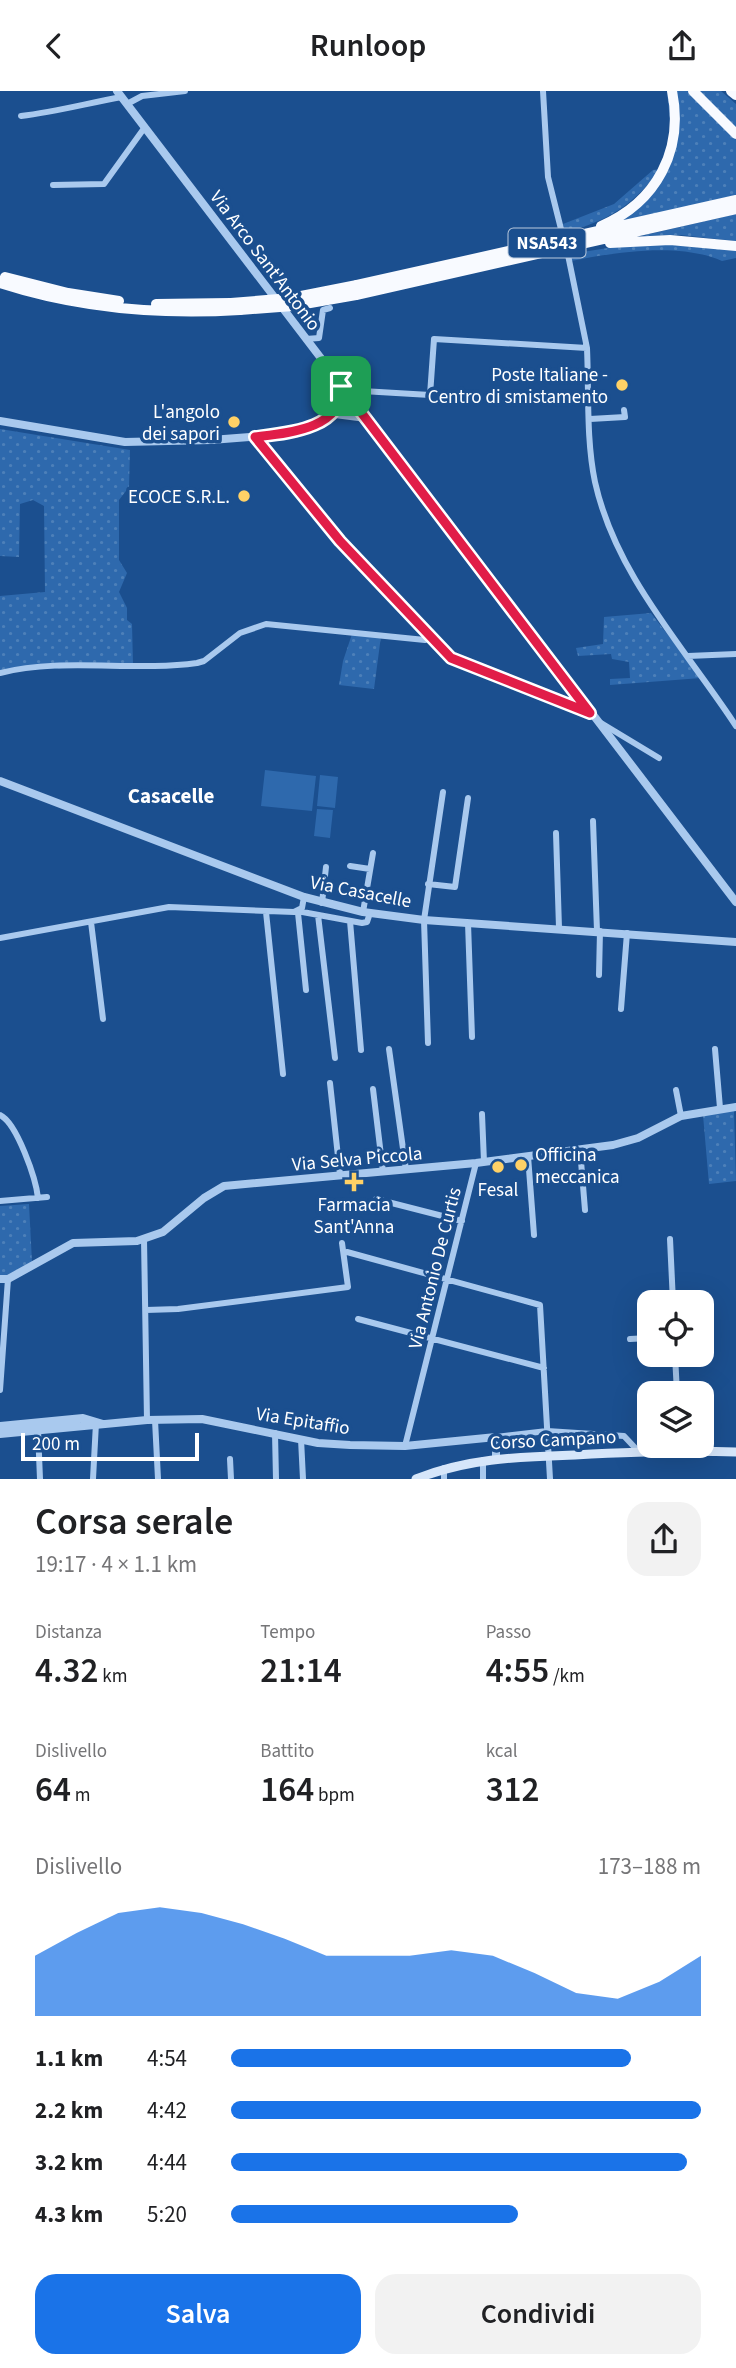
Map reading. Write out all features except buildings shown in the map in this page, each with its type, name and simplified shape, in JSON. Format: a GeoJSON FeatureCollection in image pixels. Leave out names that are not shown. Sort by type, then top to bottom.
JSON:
{"type":"FeatureCollection","features":[{"type":"Feature","properties":{"kind":"highway","name":"NSA543"},"geometry":{"type":"LineString","coordinates":[[580,240],[613,221],[652,189],[672,152],[676,130],[672,91]]}},
{"type":"Feature","properties":{"kind":"highway"},"geometry":{"type":"LineString","coordinates":[[693,91],[736,134]]}},
{"type":"Feature","properties":{"kind":"highway"},"geometry":{"type":"LineString","coordinates":[[731,91],[736,95]]}},
{"type":"Feature","properties":{"kind":"highway","name":"NSA543"},"geometry":{"type":"LineString","coordinates":[[580,240],[736,200]]}},
{"type":"Feature","properties":{"kind":"highway","name":"NSA543"},"geometry":{"type":"LineString","coordinates":[[134,306],[293,306],[580,240],[736,208]]}},
{"type":"Feature","properties":{"kind":"highway","name":"NSA543"},"geometry":{"type":"LineString","coordinates":[[580,240],[670,240],[736,246]]}},
{"type":"Feature","properties":{"kind":"highway"},"geometry":{"type":"LineString","coordinates":[[0,276],[134,306]]}},
{"type":"Feature","properties":{"kind":"highway"},"geometry":{"type":"LineString","coordinates":[[0,283],[66,300],[134,306]]}},
{"type":"Feature","properties":{"kind":"main road","name":"Corso Campano"},"geometry":{"type":"LineString","coordinates":[[714,1450],[736,1452]]}},
{"type":"Feature","properties":{"kind":"main road","name":"Corso Campano"},"geometry":{"type":"LineString","coordinates":[[416,1479],[444,1468],[483,1459],[637,1452]]}},
{"type":"Feature","properties":{"kind":"street"},"geometry":{"type":"LineString","coordinates":[[21,116],[74,109],[87,103],[122,97],[185,91]]}},
{"type":"Feature","properties":{"kind":"street"},"geometry":{"type":"LineString","coordinates":[[543,91],[548,177],[562,233]]}},
{"type":"Feature","properties":{"kind":"street","name":"Via Arco Sant'Antonio"},"geometry":{"type":"LineString","coordinates":[[122,97],[736,902]]}},
{"type":"Feature","properties":{"kind":"street"},"geometry":{"type":"LineString","coordinates":[[53,185],[104,184],[145,127]]}},
{"type":"Feature","properties":{"kind":"street"},"geometry":{"type":"LineString","coordinates":[[568,255],[587,348],[594,478],[605,514],[651,608],[736,726]]}},
{"type":"Feature","properties":{"kind":"street"},"geometry":{"type":"LineString","coordinates":[[306,339],[319,338],[323,310],[330,308]]}},
{"type":"Feature","properties":{"kind":"street"},"geometry":{"type":"LineString","coordinates":[[335,414],[342,399],[343,388],[430,395],[434,339],[587,348]]}},
{"type":"Feature","properties":{"kind":"street"},"geometry":{"type":"LineString","coordinates":[[0,421],[125,442],[255,437],[299,430],[335,414],[349,403],[355,404]]}},
{"type":"Feature","properties":{"kind":"street"},"geometry":{"type":"LineString","coordinates":[[590,419],[625,417],[624,410]]}},
{"type":"Feature","properties":{"kind":"street"},"geometry":{"type":"LineString","coordinates":[[335,414],[366,418]]}},
{"type":"Feature","properties":{"kind":"street"},"geometry":{"type":"LineString","coordinates":[[255,437],[340,541],[451,658],[593,717],[659,758]]}},
{"type":"Feature","properties":{"kind":"street"},"geometry":{"type":"LineString","coordinates":[[0,673],[22,667],[143,668],[197,663],[204,661],[240,633],[266,624],[425,640],[432,637]]}},
{"type":"Feature","properties":{"kind":"street"},"geometry":{"type":"LineString","coordinates":[[688,656],[736,654]]}},
{"type":"Feature","properties":{"kind":"street","name":"Via Casacelle"},"geometry":{"type":"LineString","coordinates":[[0,781],[304,897],[367,912],[468,923],[736,942]]}},
{"type":"Feature","properties":{"kind":"street"},"geometry":{"type":"LineString","coordinates":[[428,1043],[424,919],[443,792]]}},
{"type":"Feature","properties":{"kind":"street"},"geometry":{"type":"LineString","coordinates":[[428,884],[455,887],[468,798]]}},
{"type":"Feature","properties":{"kind":"street"},"geometry":{"type":"LineString","coordinates":[[593,821],[599,975]]}},
{"type":"Feature","properties":{"kind":"street"},"geometry":{"type":"LineString","coordinates":[[556,833],[559,928]]}},
{"type":"Feature","properties":{"kind":"street"},"geometry":{"type":"LineString","coordinates":[[0,938],[169,908],[298,912],[366,923],[373,853]]}},
{"type":"Feature","properties":{"kind":"street"},"geometry":{"type":"LineString","coordinates":[[350,866],[370,869]]}},
{"type":"Feature","properties":{"kind":"street"},"geometry":{"type":"LineString","coordinates":[[322,902],[326,867]]}},
{"type":"Feature","properties":{"kind":"street"},"geometry":{"type":"LineString","coordinates":[[304,897],[298,912],[306,989]]}},
{"type":"Feature","properties":{"kind":"street"},"geometry":{"type":"LineString","coordinates":[[266,912],[283,1074]]}},
{"type":"Feature","properties":{"kind":"street"},"geometry":{"type":"LineString","coordinates":[[318,915],[335,1058]]}},
{"type":"Feature","properties":{"kind":"street"},"geometry":{"type":"LineString","coordinates":[[350,921],[361,1050]]}},
{"type":"Feature","properties":{"kind":"street"},"geometry":{"type":"LineString","coordinates":[[91,922],[103,1019]]}},
{"type":"Feature","properties":{"kind":"street"},"geometry":{"type":"LineString","coordinates":[[468,923],[472,1037]]}},
{"type":"Feature","properties":{"kind":"street"},"geometry":{"type":"LineString","coordinates":[[621,1009],[622,969],[628,959],[627,933]]}},
{"type":"Feature","properties":{"kind":"street"},"geometry":{"type":"LineString","coordinates":[[389,1049],[406,1170]]}},
{"type":"Feature","properties":{"kind":"street"},"geometry":{"type":"LineString","coordinates":[[715,1049],[720,1108]]}},
{"type":"Feature","properties":{"kind":"street"},"geometry":{"type":"LineString","coordinates":[[330,1083],[340,1175]]}},
{"type":"Feature","properties":{"kind":"street"},"geometry":{"type":"LineString","coordinates":[[373,1089],[383,1172]]}},
{"type":"Feature","properties":{"kind":"street"},"geometry":{"type":"LineString","coordinates":[[676,1090],[681,1116]]}},
{"type":"Feature","properties":{"kind":"street"},"geometry":{"type":"LineString","coordinates":[[736,1107],[736,1116]]}},
{"type":"Feature","properties":{"kind":"street","name":"Via Selva Piccola"},"geometry":{"type":"LineString","coordinates":[[4,1279],[73,1243],[144,1239],[169,1229],[204,1198],[224,1186],[480,1163],[580,1149],[629,1141],[681,1116],[736,1107]]}},
{"type":"Feature","properties":{"kind":"street","name":"Via Antonio De Curtis"},"geometry":{"type":"LineString","coordinates":[[405,1446],[416,1404],[416,1392],[422,1381],[462,1221],[480,1163],[482,1114]]}},
{"type":"Feature","properties":{"kind":"street"},"geometry":{"type":"LineString","coordinates":[[0,1115],[10,1122],[35,1180],[38,1198]]}},
{"type":"Feature","properties":{"kind":"street"},"geometry":{"type":"LineString","coordinates":[[580,1149],[585,1210]]}},
{"type":"Feature","properties":{"kind":"street"},"geometry":{"type":"LineString","coordinates":[[528,1156],[534,1235]]}},
{"type":"Feature","properties":{"kind":"street"},"geometry":{"type":"LineString","coordinates":[[0,1202],[47,1197]]}},
{"type":"Feature","properties":{"kind":"street"},"geometry":{"type":"LineString","coordinates":[[376,1199],[462,1221]]}},
{"type":"Feature","properties":{"kind":"street"},"geometry":{"type":"LineString","coordinates":[[144,1239],[151,1420],[158,1479]]}},
{"type":"Feature","properties":{"kind":"street"},"geometry":{"type":"LineString","coordinates":[[670,1239],[672,1290]]}},
{"type":"Feature","properties":{"kind":"street"},"geometry":{"type":"LineString","coordinates":[[146,1310],[178,1309],[348,1287],[342,1243]]}},
{"type":"Feature","properties":{"kind":"street"},"geometry":{"type":"LineString","coordinates":[[347,1252],[540,1305],[550,1479]]}},
{"type":"Feature","properties":{"kind":"street"},"geometry":{"type":"LineString","coordinates":[[0,1390],[4,1279]]}},
{"type":"Feature","properties":{"kind":"street"},"geometry":{"type":"LineString","coordinates":[[358,1319],[544,1368]]}},
{"type":"Feature","properties":{"kind":"street"},"geometry":{"type":"LineString","coordinates":[[631,1339],[637,1339]]}},
{"type":"Feature","properties":{"kind":"street","name":"Via Epitaffio"},"geometry":{"type":"LineString","coordinates":[[0,1426],[83,1418],[98,1423]]}},
{"type":"Feature","properties":{"kind":"street","name":"Via Epitaffio"},"geometry":{"type":"LineString","coordinates":[[0,1434],[98,1423],[202,1419],[301,1439],[350,1445],[405,1446],[547,1431],[624,1436],[637,1450]]}},
{"type":"Feature","properties":{"kind":"street"},"geometry":{"type":"LineString","coordinates":[[93,1479],[98,1423]]}},
{"type":"Feature","properties":{"kind":"street"},"geometry":{"type":"LineString","coordinates":[[38,1430],[40,1479]]}},
{"type":"Feature","properties":{"kind":"street"},"geometry":{"type":"LineString","coordinates":[[275,1433],[276,1479]]}},
{"type":"Feature","properties":{"kind":"street"},"geometry":{"type":"LineString","coordinates":[[495,1437],[496,1458]]}},
{"type":"Feature","properties":{"kind":"street"},"geometry":{"type":"LineString","coordinates":[[301,1439],[303,1479]]}},
{"type":"Feature","properties":{"kind":"street"},"geometry":{"type":"LineString","coordinates":[[230,1458],[231,1479]]}},
{"type":"Feature","properties":{"kind":"street"},"geometry":{"type":"LineString","coordinates":[[483,1459],[483,1479]]}},
{"type":"Feature","properties":{"kind":"street"},"geometry":{"type":"LineString","coordinates":[[444,1468],[444,1479]]}},
{"type":"Feature","properties":{"kind":"shaded area"},"geometry":{"type":"Polygon","coordinates":[[[667,91],[721,91],[736,104],[736,195],[620,222],[650,196],[667,173],[660,169],[671,131],[667,91]]]}},
{"type":"Feature","properties":{"kind":"shaded area"},"geometry":{"type":"Polygon","coordinates":[[[660,169],[641,192],[619,210],[594,223],[565,232],[563,224],[614,204],[653,170],[660,169]]]}},
{"type":"Feature","properties":{"kind":"shaded area"},"geometry":{"type":"Polygon","coordinates":[[[736,214],[736,241],[680,235],[641,236],[736,214]]]}},
{"type":"Feature","properties":{"kind":"shaded area"},"geometry":{"type":"Polygon","coordinates":[[[639,243],[736,249],[736,258],[722,261],[705,255],[667,250],[571,261],[570,254],[639,243]]]}},
{"type":"Feature","properties":{"kind":"shaded area"},"geometry":{"type":"Polygon","coordinates":[[[0,429],[130,450],[129,487],[119,500],[119,560],[127,573],[119,592],[127,608],[127,620],[132,624],[133,665],[0,671],[0,596],[45,592],[44,506],[33,500],[20,504],[19,557],[0,556],[0,429]]]}},
{"type":"Feature","properties":{"kind":"shaded area"},"geometry":{"type":"Polygon","coordinates":[[[651,613],[701,678],[610,685],[610,679],[630,678],[629,662],[612,659],[611,654],[578,656],[576,648],[603,644],[604,617],[651,613]]]}},
{"type":"Feature","properties":{"kind":"shaded area"},"geometry":{"type":"Polygon","coordinates":[[[352,634],[381,636],[374,689],[339,685],[352,634]]]}},
{"type":"Feature","properties":{"kind":"shaded area"},"geometry":{"type":"Polygon","coordinates":[[[265,770],[316,776],[312,811],[261,806],[265,770]]]}},
{"type":"Feature","properties":{"kind":"shaded area"},"geometry":{"type":"Polygon","coordinates":[[[320,775],[338,777],[335,808],[317,806],[320,775]]]}},
{"type":"Feature","properties":{"kind":"shaded area"},"geometry":{"type":"Polygon","coordinates":[[[317,809],[333,810],[330,838],[314,836],[317,809]]]}},
{"type":"Feature","properties":{"kind":"shaded area"},"geometry":{"type":"Polygon","coordinates":[[[734,1111],[736,1181],[709,1184],[703,1115],[734,1111]]]}},
{"type":"Feature","properties":{"kind":"shaded area"},"geometry":{"type":"Polygon","coordinates":[[[29,1204],[32,1262],[7,1275],[0,1275],[0,1206],[29,1204]]]}},
{"type":"Feature","properties":{"kind":"place","name":"Poste Italiane - Centro di smistamento"},"geometry":{"type":"Point","coordinates":[622,385]}},
{"type":"Feature","properties":{"kind":"place","name":"L'angolo dei sapori"},"geometry":{"type":"Point","coordinates":[234,422]}},
{"type":"Feature","properties":{"kind":"place","name":"ECOCE S.R.L."},"geometry":{"type":"Point","coordinates":[244,496]}},
{"type":"Feature","properties":{"kind":"place","name":"Officina meccanica"},"geometry":{"type":"Point","coordinates":[521,1165]}},
{"type":"Feature","properties":{"kind":"place","name":"Fesal"},"geometry":{"type":"Point","coordinates":[498,1167]}},
{"type":"Feature","properties":{"kind":"place","name":"Farmacia Sant'Anna"},"geometry":{"type":"Point","coordinates":[354,1182]}},
{"type":"Feature","properties":{"kind":"district","name":"Casacelle"},"geometry":{"type":"Point","coordinates":[171,796]}},
{"type":"Feature","properties":{"kind":"route"},"geometry":{"type":"LineString","coordinates":[[341,386],[590,713],[451,658],[340,541],[255,437],[286,434],[335,414],[342,399],[341,386]]}}]}
